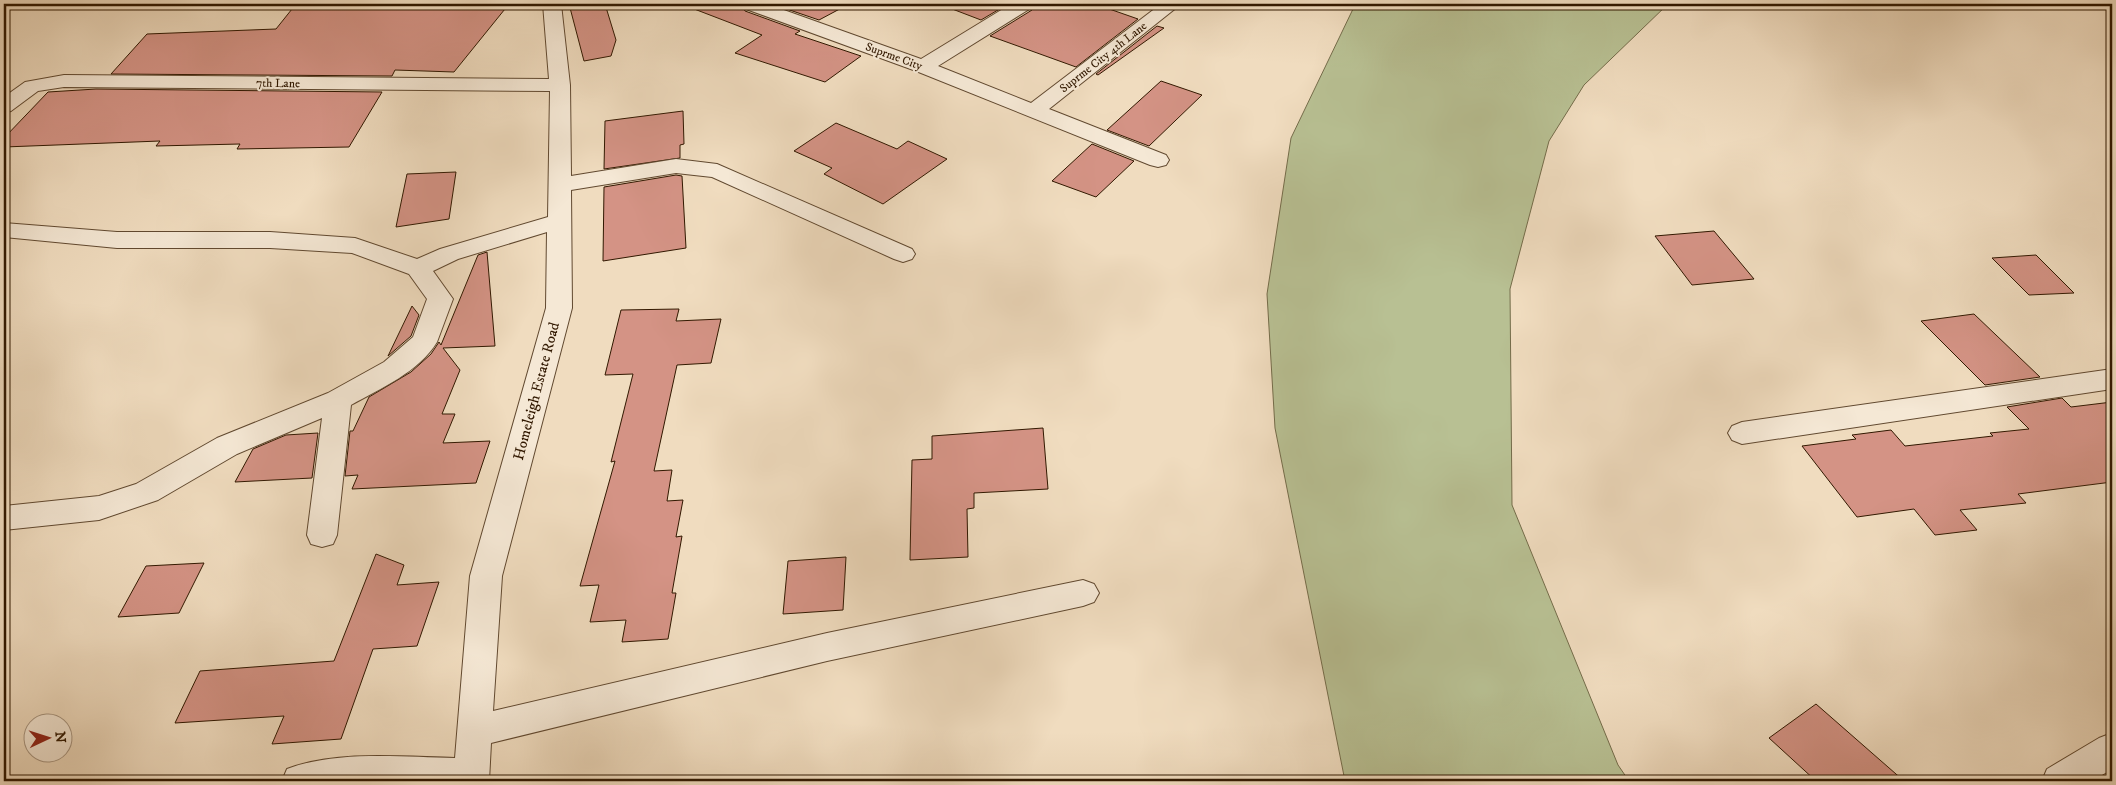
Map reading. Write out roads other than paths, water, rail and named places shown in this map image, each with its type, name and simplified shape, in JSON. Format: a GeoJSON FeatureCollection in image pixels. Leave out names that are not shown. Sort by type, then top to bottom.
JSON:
{"type":"FeatureCollection","features":[{"type":"Feature","properties":{"kind":"street","name":"Homeleigh Estate Road"},"geometry":{"type":"LineString","coordinates":[[300,781],[355,774],[472,778],[486,576],[559,308],[558,185],[560,85],[552,4]]}},
{"type":"Feature","properties":{"kind":"street","name":"Suprme City"},"geometry":{"type":"LineString","coordinates":[[754,4],[1035,110],[1158,160]]}},
{"type":"Feature","properties":{"kind":"street"},"geometry":{"type":"LineString","coordinates":[[923,67],[1024,4]]}},
{"type":"Feature","properties":{"kind":"street","name":"Suprme City 4th Lane"},"geometry":{"type":"LineString","coordinates":[[1035,110],[1172,4]]}},
{"type":"Feature","properties":{"kind":"street","name":"7th Lane"},"geometry":{"type":"LineString","coordinates":[[4,107],[32,86],[64,81],[560,85]]}},
{"type":"Feature","properties":{"kind":"street"},"geometry":{"type":"LineString","coordinates":[[558,185],[676,166],[717,171],[903,254]]}},
{"type":"Feature","properties":{"kind":"street"},"geometry":{"type":"LineString","coordinates":[[418,268],[449,254],[558,221]]}},
{"type":"Feature","properties":{"kind":"street"},"geometry":{"type":"LineString","coordinates":[[4,230],[117,240],[270,240],[354,246],[418,268],[440,299],[424,342],[394,369],[338,400],[227,446],[147,492],[99,508],[4,518]]}},
{"type":"Feature","properties":{"kind":"street"},"geometry":{"type":"LineString","coordinates":[[1742,433],[2112,380]]}},
{"type":"Feature","properties":{"kind":"street"},"geometry":{"type":"LineString","coordinates":[[322,535],[338,400]]}},
{"type":"Feature","properties":{"kind":"street"},"geometry":{"type":"LineString","coordinates":[[475,731],[827,647],[1082,593]]}},
{"type":"Feature","properties":{"kind":"street"},"geometry":{"type":"LineString","coordinates":[[2060,781],[2112,750]]}}]}
